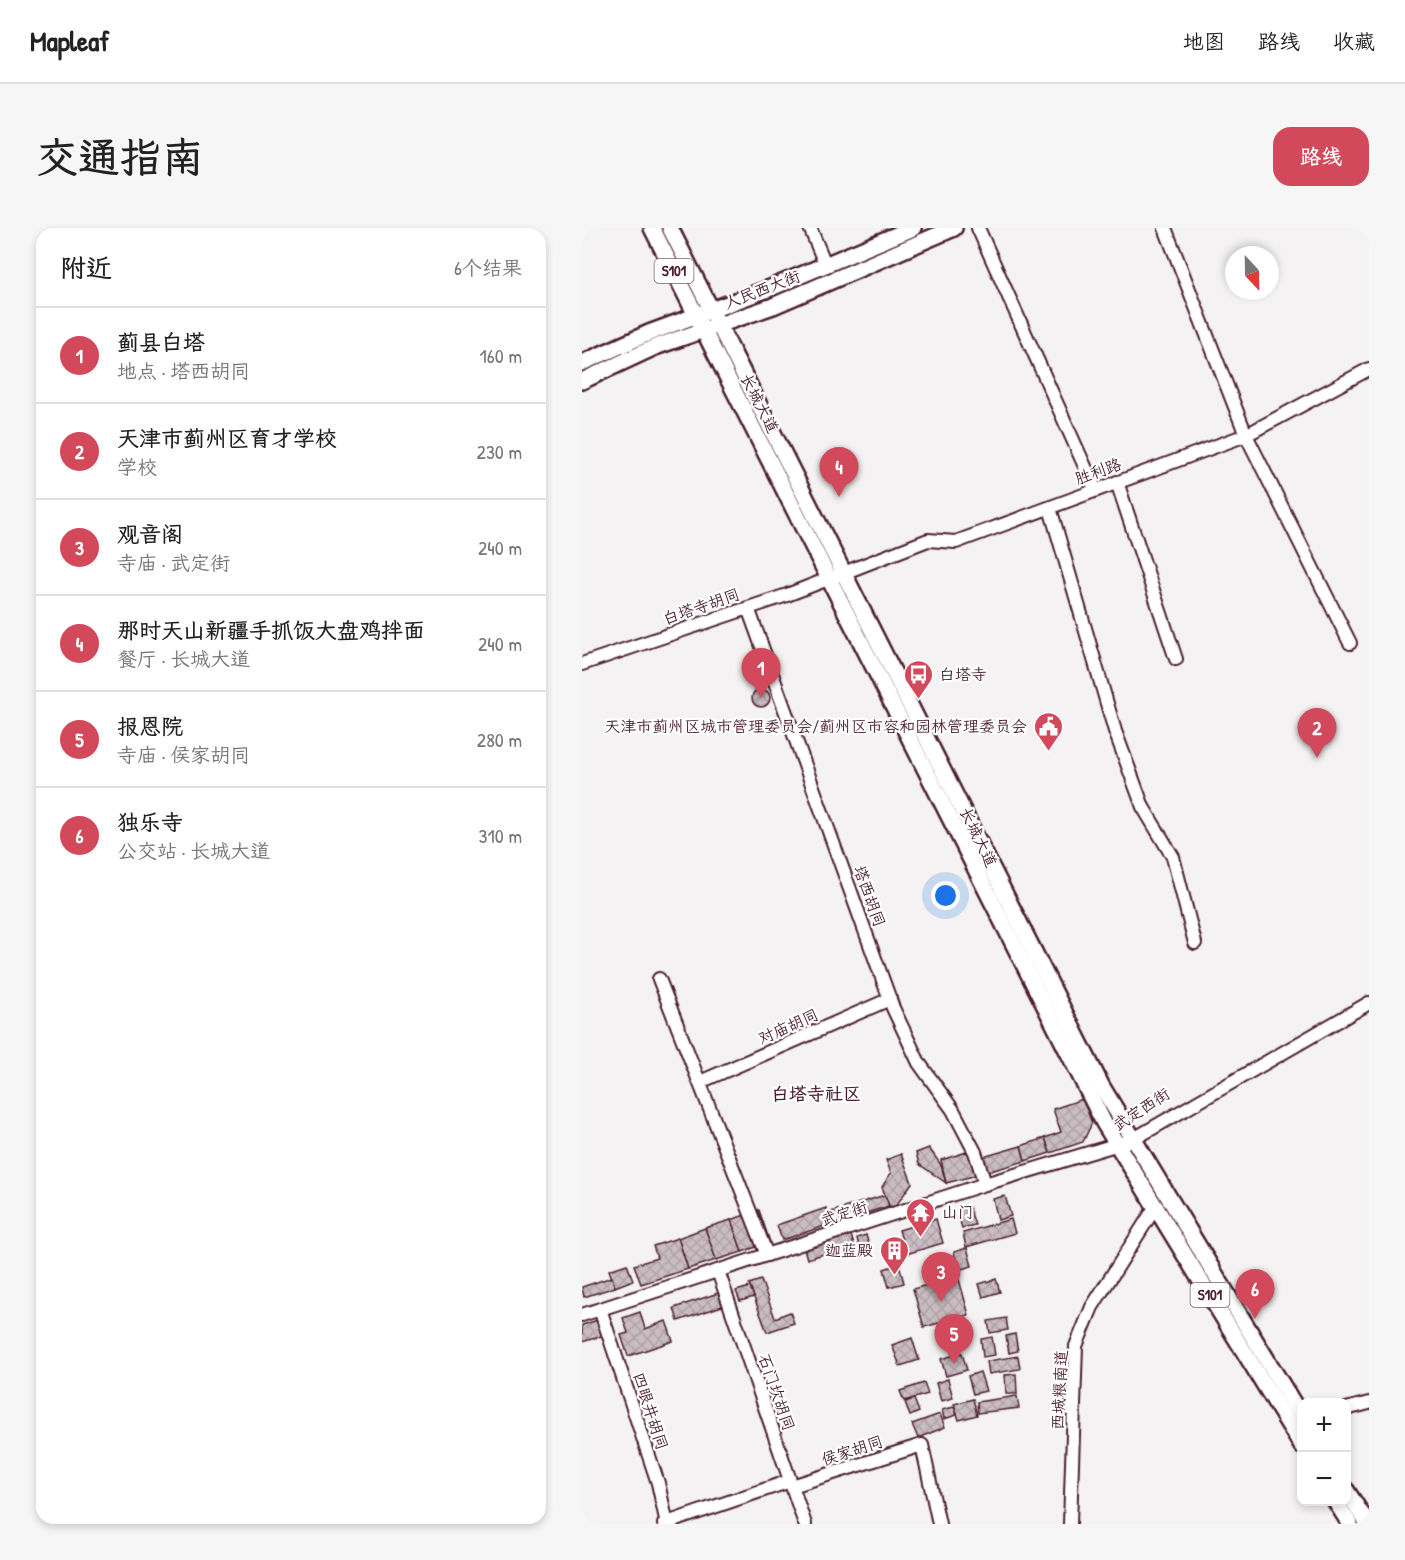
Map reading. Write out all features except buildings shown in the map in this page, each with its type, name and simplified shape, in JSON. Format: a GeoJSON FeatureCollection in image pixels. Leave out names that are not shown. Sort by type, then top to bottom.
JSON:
{"type":"FeatureCollection","features":[{"type":"Feature","properties":{"kind":"main road","name":"长城大道"},"geometry":{"type":"LineString","coordinates":[[652,228],[694,315],[710,328],[1102,1087],[1297,1421]]}},
{"type":"Feature","properties":{"kind":"main road","name":"长城大道"},"geometry":{"type":"LineString","coordinates":[[670,228],[711,310],[710,328]]}},
{"type":"Feature","properties":{"kind":"main road","name":"人民西大街"},"geometry":{"type":"LineString","coordinates":[[582,363],[694,315],[826,266],[913,228]]}},
{"type":"Feature","properties":{"kind":"main road","name":"人民西大街"},"geometry":{"type":"LineString","coordinates":[[582,381],[655,347],[773,306],[954,228]]}},
{"type":"Feature","properties":{"kind":"main road","name":"长城大道"},"geometry":{"type":"LineString","coordinates":[[836,575],[1059,1038],[1116,1144],[1297,1421]]}},
{"type":"Feature","properties":{"kind":"main road"},"geometry":{"type":"LineString","coordinates":[[1351,1496],[1368,1524]]}},
{"type":"Feature","properties":{"kind":"main road"},"geometry":{"type":"LineString","coordinates":[[1339,1506],[1350,1524]]}},
{"type":"Feature","properties":{"kind":"street"},"geometry":{"type":"LineString","coordinates":[[810,228],[826,266]]}},
{"type":"Feature","properties":{"kind":"street"},"geometry":{"type":"LineString","coordinates":[[978,228],[1095,489]]}},
{"type":"Feature","properties":{"kind":"street"},"geometry":{"type":"LineString","coordinates":[[1165,228],[1246,435],[1350,643]]}},
{"type":"Feature","properties":{"kind":"street","name":"胜利路"},"geometry":{"type":"LineString","coordinates":[[836,575],[928,540],[956,542],[1246,435],[1369,369]]}},
{"type":"Feature","properties":{"kind":"street"},"geometry":{"type":"LineString","coordinates":[[1117,482],[1176,659]]}},
{"type":"Feature","properties":{"kind":"street"},"geometry":{"type":"LineString","coordinates":[[1050,508],[1115,731],[1143,807],[1173,857],[1195,943]]}},
{"type":"Feature","properties":{"kind":"street","name":"白塔寺胡同"},"geometry":{"type":"LineString","coordinates":[[582,664],[748,608],[836,575]]}},
{"type":"Feature","properties":{"kind":"street","name":"塔西胡同"},"geometry":{"type":"LineString","coordinates":[[748,608],[890,999],[919,1063],[953,1110],[975,1152],[985,1184]]}},
{"type":"Feature","properties":{"kind":"street"},"geometry":{"type":"LineString","coordinates":[[659,979],[767,1255]]}},
{"type":"Feature","properties":{"kind":"street","name":"武定西街"},"geometry":{"type":"LineString","coordinates":[[1130,1136],[1369,994]]}},
{"type":"Feature","properties":{"kind":"street","name":"对庙胡同"},"geometry":{"type":"LineString","coordinates":[[700,1082],[890,999]]}},
{"type":"Feature","properties":{"kind":"street","name":"武定西街"},"geometry":{"type":"LineString","coordinates":[[1116,1144],[1369,1003]]}},
{"type":"Feature","properties":{"kind":"street","name":"武定街"},"geometry":{"type":"LineString","coordinates":[[582,1315],[985,1184],[1116,1144]]}},
{"type":"Feature","properties":{"kind":"street","name":"西城粮南道"},"geometry":{"type":"LineString","coordinates":[[1070,1524],[1076,1346],[1092,1307],[1156,1206]]}},
{"type":"Feature","properties":{"kind":"street","name":"石门坎胡同"},"geometry":{"type":"LineString","coordinates":[[718,1271],[805,1524]]}},
{"type":"Feature","properties":{"kind":"street","name":"四眼井胡同"},"geometry":{"type":"LineString","coordinates":[[600,1309],[658,1484],[666,1524]]}},
{"type":"Feature","properties":{"kind":"street"},"geometry":{"type":"LineString","coordinates":[[1351,1408],[1369,1403]]}},
{"type":"Feature","properties":{"kind":"street","name":"侯家胡同"},"geometry":{"type":"LineString","coordinates":[[666,1524],[922,1445],[939,1524]]}},
{"type":"Feature","properties":{"kind":"place","name":"那时天山新疆手抓饭大盘鸡拌面"},"geometry":{"type":"Point","coordinates":[839,497]}},
{"type":"Feature","properties":{"kind":"place","name":"蓟县白塔"},"geometry":{"type":"Point","coordinates":[761,698]}},
{"type":"Feature","properties":{"kind":"place","name":"白塔寺"},"geometry":{"type":"Point","coordinates":[918,700]}},
{"type":"Feature","properties":{"kind":"place","name":"天津市蓟州区城市管理委员会/蓟州区市容和园林管理委员会"},"geometry":{"type":"Point","coordinates":[1048,752]}},
{"type":"Feature","properties":{"kind":"place","name":"天津市蓟州区育才学校"},"geometry":{"type":"Point","coordinates":[1317,758]}},
{"type":"Feature","properties":{"kind":"place","name":"山门"},"geometry":{"type":"Point","coordinates":[921,1238]}},
{"type":"Feature","properties":{"kind":"place","name":"迦蓝殿"},"geometry":{"type":"Point","coordinates":[894,1276]}},
{"type":"Feature","properties":{"kind":"place","name":"观音阁"},"geometry":{"type":"Point","coordinates":[941,1302]}},
{"type":"Feature","properties":{"kind":"place","name":"独乐寺"},"geometry":{"type":"Point","coordinates":[1255,1319]}},
{"type":"Feature","properties":{"kind":"place","name":"报恩院"},"geometry":{"type":"Point","coordinates":[954,1364]}},
{"type":"Feature","properties":{"kind":"district","name":"白塔寺社区"},"geometry":{"type":"Point","coordinates":[816,1094]}}]}
